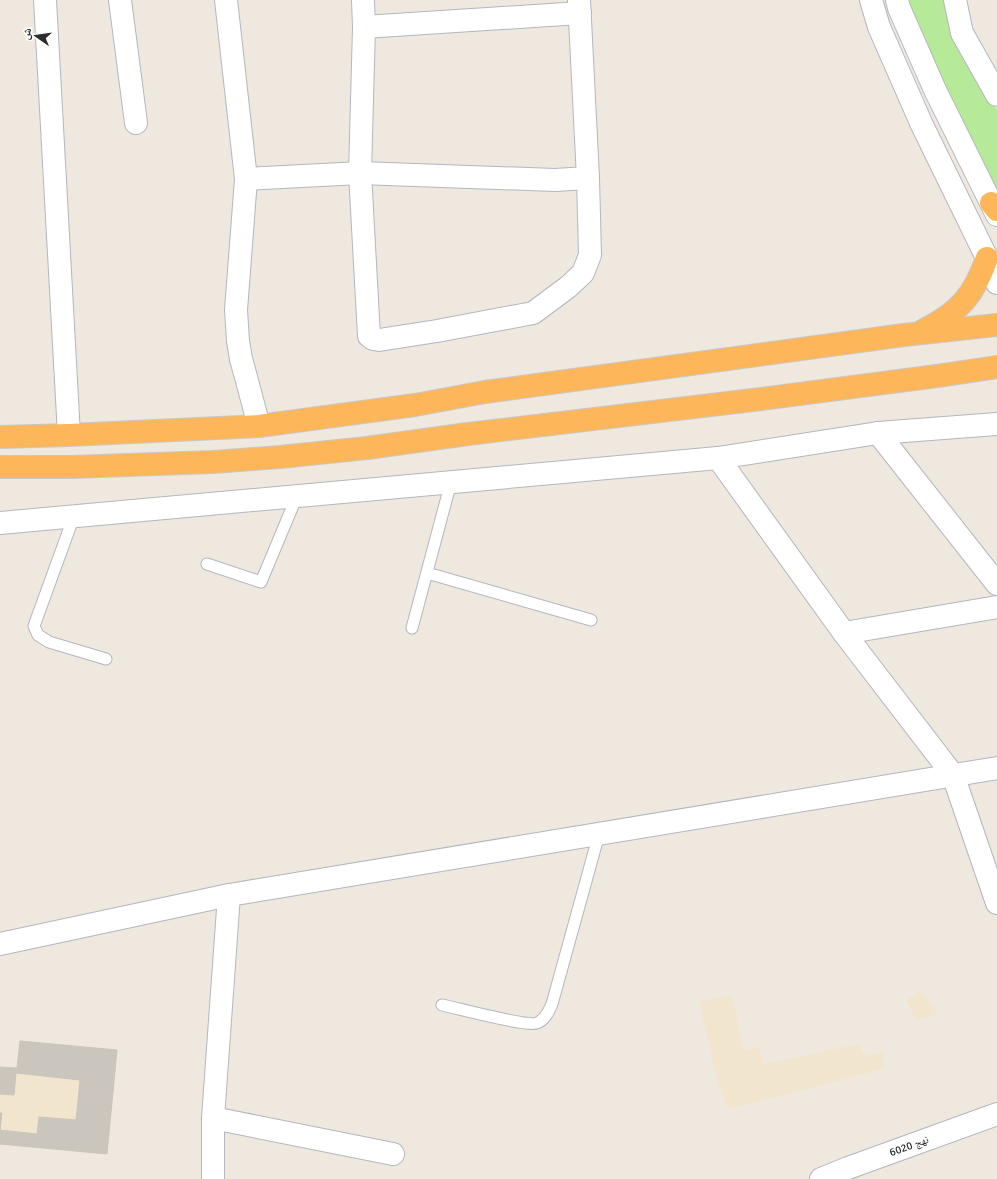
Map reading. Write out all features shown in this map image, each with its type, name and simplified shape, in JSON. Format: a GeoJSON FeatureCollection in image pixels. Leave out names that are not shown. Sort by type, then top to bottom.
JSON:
{"type":"FeatureCollection","features":[{"type":"Feature","properties":{"kind":"highway"},"geometry":{"type":"LineString","coordinates":[[904,335],[923,330],[941,321],[957,309],[970,294],[980,277],[987,258]]}},
{"type":"Feature","properties":{"kind":"highway"},"geometry":{"type":"LineString","coordinates":[[0,437],[258,426],[415,404],[485,392],[904,335],[997,325]]}},
{"type":"Feature","properties":{"kind":"highway"},"geometry":{"type":"LineString","coordinates":[[0,467],[80,467],[213,462],[280,457],[367,448],[476,433],[737,402],[937,376],[997,366]]}},
{"type":"Feature","properties":{"kind":"street"},"geometry":{"type":"LineString","coordinates":[[44,0],[69,435]]}},
{"type":"Feature","properties":{"kind":"street"},"geometry":{"type":"LineString","coordinates":[[120,0],[136,123]]}},
{"type":"Feature","properties":{"kind":"street"},"geometry":{"type":"LineString","coordinates":[[226,0],[246,179],[236,310],[241,359],[258,426]]}},
{"type":"Feature","properties":{"kind":"street"},"geometry":{"type":"LineString","coordinates":[[363,0],[364,26],[360,173],[369,336],[372,339],[379,340],[533,313],[568,287],[583,273],[590,255],[580,7],[364,26]]}},
{"type":"Feature","properties":{"kind":"street"},"geometry":{"type":"LineString","coordinates":[[871,0],[879,27],[922,125],[987,258],[997,283]]}},
{"type":"Feature","properties":{"kind":"street"},"geometry":{"type":"LineString","coordinates":[[897,0],[899,8],[935,90],[995,209]]}},
{"type":"Feature","properties":{"kind":"street"},"geometry":{"type":"LineString","coordinates":[[955,0],[962,33],[995,88]]}},
{"type":"Feature","properties":{"kind":"street"},"geometry":{"type":"LineString","coordinates":[[246,179],[360,173],[555,180],[588,178]]}},
{"type":"Feature","properties":{"kind":"street"},"geometry":{"type":"LineString","coordinates":[[0,522],[718,458],[878,433],[997,424]]}},
{"type":"Feature","properties":{"kind":"street"},"geometry":{"type":"LineString","coordinates":[[878,433],[997,584]]}},
{"type":"Feature","properties":{"kind":"street"},"geometry":{"type":"LineString","coordinates":[[718,458],[844,633],[953,775],[997,903]]}},
{"type":"Feature","properties":{"kind":"street"},"geometry":{"type":"LineString","coordinates":[[844,633],[997,607]]}},
{"type":"Feature","properties":{"kind":"street"},"geometry":{"type":"LineString","coordinates":[[0,944],[229,895],[997,768]]}},
{"type":"Feature","properties":{"kind":"street"},"geometry":{"type":"LineString","coordinates":[[213,1179],[213,1118],[229,895]]}},
{"type":"Feature","properties":{"kind":"street","name":"نهج 6020"},"geometry":{"type":"LineString","coordinates":[[821,1179],[852,1174],[997,1114]]}},
{"type":"Feature","properties":{"kind":"street"},"geometry":{"type":"LineString","coordinates":[[213,1118],[393,1154]]}},
{"type":"Feature","properties":{"kind":"lane"},"geometry":{"type":"LineString","coordinates":[[412,628],[451,482]]}},
{"type":"Feature","properties":{"kind":"lane"},"geometry":{"type":"LineString","coordinates":[[207,564],[261,582],[297,496]]}},
{"type":"Feature","properties":{"kind":"lane"},"geometry":{"type":"LineString","coordinates":[[74,516],[34,626],[38,635],[48,642],[106,659]]}},
{"type":"Feature","properties":{"kind":"lane"},"geometry":{"type":"LineString","coordinates":[[427,573],[591,620]]}},
{"type":"Feature","properties":{"kind":"lane"},"geometry":{"type":"LineString","coordinates":[[442,1005],[522,1023],[536,1023],[546,1016],[552,1004],[599,834]]}},
{"type":"Feature","properties":{"kind":"shaded area"},"geometry":{"type":"Polygon","coordinates":[[[921,991],[938,1013],[917,1021],[906,1000],[921,991]]]}},
{"type":"Feature","properties":{"kind":"shaded area"},"geometry":{"type":"Polygon","coordinates":[[[732,995],[743,1050],[759,1047],[764,1064],[859,1044],[864,1056],[884,1052],[883,1069],[728,1109],[718,1083],[699,1002],[732,995]]]}},
{"type":"Feature","properties":{"kind":"shaded area"},"geometry":{"type":"Polygon","coordinates":[[[20,1041],[117,1050],[107,1154],[0,1144],[0,1067],[17,1068],[20,1041]]]}},
{"type":"Feature","properties":{"kind":"green space"},"geometry":{"type":"Polygon","coordinates":[[[899,0],[943,0],[955,36],[985,93],[997,110],[997,197],[899,0]]]}},
{"type":"Feature","properties":{"kind":"building"},"geometry":{"type":"Polygon","coordinates":[[[20,1041],[117,1050],[107,1154],[0,1144],[0,1130],[37,1134],[39,1117],[76,1120],[80,1080],[16,1073],[14,1095],[0,1094],[0,1067],[17,1068],[20,1041]]]}},
{"type":"Feature","properties":{"kind":"building"},"geometry":{"type":"Polygon","coordinates":[[[0,1113],[2,1113],[0,1130],[0,1113]]]}}]}
